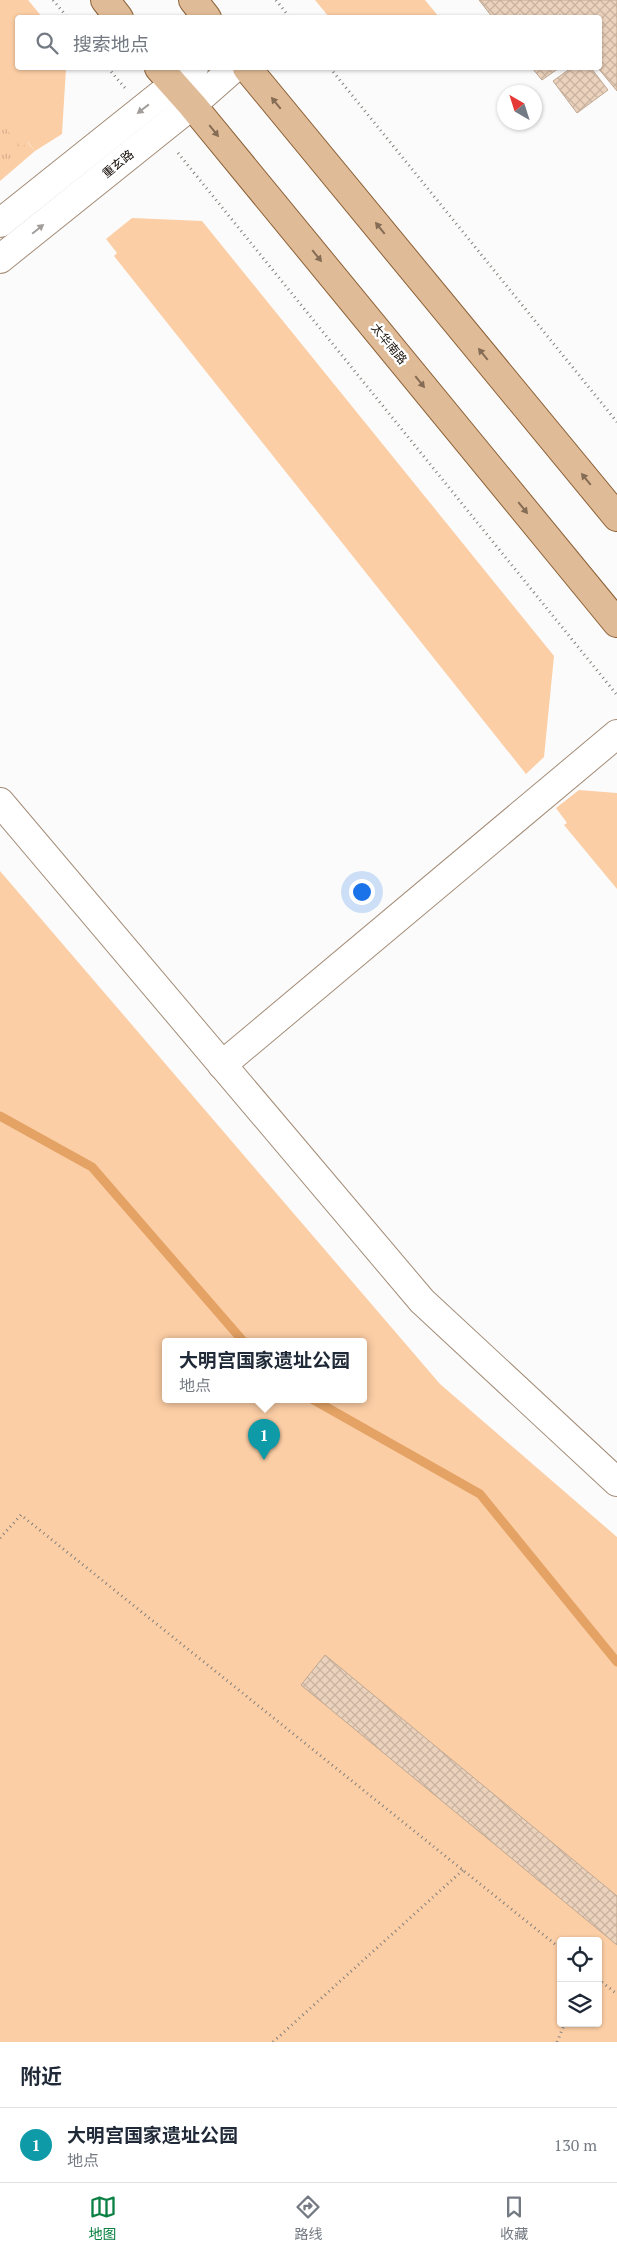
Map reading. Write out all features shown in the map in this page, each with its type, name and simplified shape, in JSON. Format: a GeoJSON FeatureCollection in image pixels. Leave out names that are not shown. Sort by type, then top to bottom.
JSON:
{"type":"FeatureCollection","features":[{"type":"Feature","properties":{"kind":"main road"},"geometry":{"type":"LineString","coordinates":[[105,0],[117,15]]}},
{"type":"Feature","properties":{"kind":"main road"},"geometry":{"type":"LineString","coordinates":[[193,0],[205,15]]}},
{"type":"Feature","properties":{"kind":"main road"},"geometry":{"type":"LineString","coordinates":[[249,70],[617,517]]}},
{"type":"Feature","properties":{"kind":"main road","name":"太华南路"},"geometry":{"type":"LineString","coordinates":[[166,76],[192,105],[617,623]]}},
{"type":"Feature","properties":{"kind":"street"},"geometry":{"type":"LineString","coordinates":[[0,223],[142,110],[166,76],[187,70]]}},
{"type":"Feature","properties":{"kind":"street","name":"重玄路"},"geometry":{"type":"LineString","coordinates":[[0,259],[192,105],[232,70]]}},
{"type":"Feature","properties":{"kind":"street"},"geometry":{"type":"LineString","coordinates":[[222,1065],[617,734]]}},
{"type":"Feature","properties":{"kind":"street"},"geometry":{"type":"LineString","coordinates":[[0,802],[422,1301],[617,1482]]}},
{"type":"Feature","properties":{"kind":"path"},"geometry":{"type":"LineString","coordinates":[[54,0],[66,15]]}},
{"type":"Feature","properties":{"kind":"path"},"geometry":{"type":"LineString","coordinates":[[276,0],[288,15]]}},
{"type":"Feature","properties":{"kind":"path"},"geometry":{"type":"LineString","coordinates":[[110,70],[142,110]]}},
{"type":"Feature","properties":{"kind":"path"},"geometry":{"type":"LineString","coordinates":[[332,70],[617,422]]}},
{"type":"Feature","properties":{"kind":"path"},"geometry":{"type":"LineString","coordinates":[[160,131],[617,695]]}},
{"type":"Feature","properties":{"kind":"path"},"geometry":{"type":"LineString","coordinates":[[0,1538],[21,1515],[557,1946]]}},
{"type":"Feature","properties":{"kind":"path"},"geometry":{"type":"LineString","coordinates":[[273,2042],[463,1870]]}},
{"type":"Feature","properties":{"kind":"path"},"geometry":{"type":"LineString","coordinates":[[602,1982],[617,1994]]}},
{"type":"Feature","properties":{"kind":"path"},"geometry":{"type":"LineString","coordinates":[[557,2042],[564,2027]]}},
{"type":"Feature","properties":{"kind":"green space"},"geometry":{"type":"Polygon","coordinates":[[[0,0],[28,0],[40,15],[15,15],[15,70],[66,70],[62,134],[35,151],[28,142],[21,148],[0,121],[0,0]]]}},
{"type":"Feature","properties":{"kind":"green space"},"geometry":{"type":"Polygon","coordinates":[[[315,0],[425,0],[437,15],[327,15],[315,0]]]}},
{"type":"Feature","properties":{"kind":"green space"},"geometry":{"type":"Polygon","coordinates":[[[0,109],[35,151],[0,181],[0,109]]]}},
{"type":"Feature","properties":{"kind":"green space"},"geometry":{"type":"Polygon","coordinates":[[[132,218],[202,221],[554,656],[544,757],[526,774],[114,256],[117,253],[106,239],[132,218]]]}},
{"type":"Feature","properties":{"kind":"green space"},"geometry":{"type":"Polygon","coordinates":[[[579,790],[617,793],[617,889],[564,825],[567,823],[556,808],[579,790]]]}},
{"type":"Feature","properties":{"kind":"green space"},"geometry":{"type":"Polygon","coordinates":[[[0,871],[440,1384],[617,1537],[617,2042],[0,2042],[0,871]]]}},
{"type":"Feature","properties":{"kind":"building"},"geometry":{"type":"Polygon","coordinates":[[[479,0],[617,0],[617,91],[600,70],[602,70],[602,15],[491,15],[479,0]]]}},
{"type":"Feature","properties":{"kind":"building"},"geometry":{"type":"Polygon","coordinates":[[[534,70],[556,70],[542,80],[534,70]]]}},
{"type":"Feature","properties":{"kind":"building"},"geometry":{"type":"Polygon","coordinates":[[[568,70],[593,70],[608,90],[577,113],[553,81],[568,70]]]}},
{"type":"Feature","properties":{"kind":"building"},"geometry":{"type":"Polygon","coordinates":[[[325,1655],[617,1896],[617,1945],[301,1685],[325,1655]]]}},
{"type":"Feature","properties":{"kind":"waterway"},"geometry":{"type":"LineString","coordinates":[[0,1116],[92,1167],[240,1338]]}},
{"type":"Feature","properties":{"kind":"waterway"},"geometry":{"type":"LineString","coordinates":[[319,1403],[480,1494],[617,1662]]}},
{"type":"Feature","properties":{"kind":"place","name":"大明宫国家遗址公园"},"geometry":{"type":"Point","coordinates":[264,1460]}}]}
